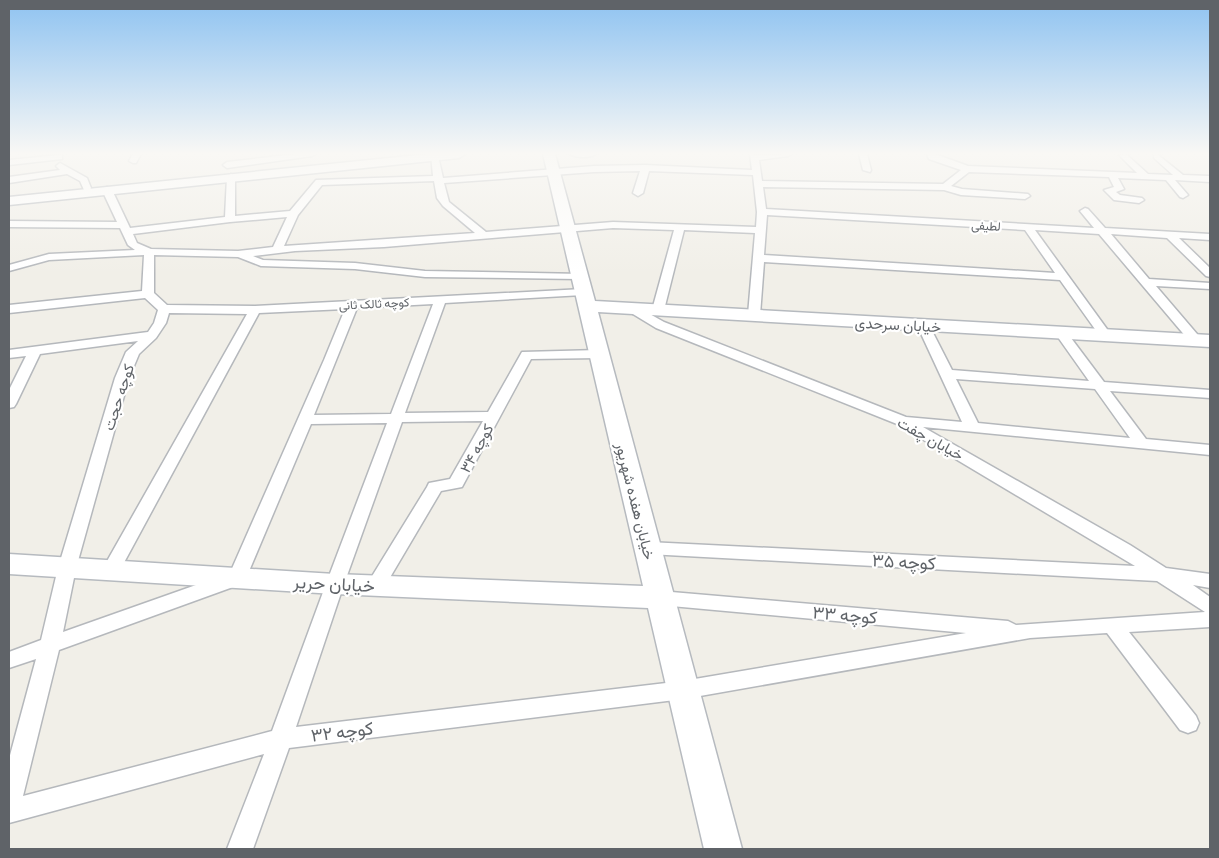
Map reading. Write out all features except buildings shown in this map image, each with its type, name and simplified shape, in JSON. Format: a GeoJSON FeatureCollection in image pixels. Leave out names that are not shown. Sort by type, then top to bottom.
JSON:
{"type":"FeatureCollection","features":[{"type":"Feature","properties":{"kind":"street"},"geometry":{"type":"LineString","coordinates":[[9,196],[31,194]]}},
{"type":"Feature","properties":{"kind":"street"},"geometry":{"type":"LineString","coordinates":[[9,201],[54,194]]}},
{"type":"Feature","properties":{"kind":"street"},"geometry":{"type":"LineString","coordinates":[[116,194],[124,228],[133,245],[149,252]]}},
{"type":"Feature","properties":{"kind":"street"},"geometry":{"type":"LineString","coordinates":[[229,194],[230,219]]}},
{"type":"Feature","properties":{"kind":"street"},"geometry":{"type":"LineString","coordinates":[[277,250],[294,214],[310,194]]}},
{"type":"Feature","properties":{"kind":"street"},"geometry":{"type":"LineString","coordinates":[[441,194],[446,204],[484,236]]}},
{"type":"Feature","properties":{"kind":"street","name":"خیابان هفده شهریور"},"geometry":{"type":"LineString","coordinates":[[559,194],[724,849]]}},
{"type":"Feature","properties":{"kind":"street"},"geometry":{"type":"LineString","coordinates":[[754,315],[762,212],[760,194]]}},
{"type":"Feature","properties":{"kind":"street"},"geometry":{"type":"LineString","coordinates":[[994,194],[1025,196]]}},
{"type":"Feature","properties":{"kind":"street"},"geometry":{"type":"LineString","coordinates":[[1114,194],[1117,198],[1139,200]]}},
{"type":"Feature","properties":{"kind":"street"},"geometry":{"type":"LineString","coordinates":[[1084,211],[1146,282],[1206,342]]}},
{"type":"Feature","properties":{"kind":"street","name":"لطیفی"},"geometry":{"type":"LineString","coordinates":[[762,212],[1210,238]]}},
{"type":"Feature","properties":{"kind":"street"},"geometry":{"type":"LineString","coordinates":[[9,224],[124,228],[294,214]]}},
{"type":"Feature","properties":{"kind":"street"},"geometry":{"type":"LineString","coordinates":[[9,268],[49,257],[149,252],[238,254],[612,225],[760,230]]}},
{"type":"Feature","properties":{"kind":"street"},"geometry":{"type":"LineString","coordinates":[[658,310],[680,227]]}},
{"type":"Feature","properties":{"kind":"street"},"geometry":{"type":"LineString","coordinates":[[1028,227],[1106,336]]}},
{"type":"Feature","properties":{"kind":"street"},"geometry":{"type":"LineString","coordinates":[[1170,235],[1210,274]]}},
{"type":"Feature","properties":{"kind":"street"},"geometry":{"type":"LineString","coordinates":[[149,252],[148,294],[164,310]]}},
{"type":"Feature","properties":{"kind":"street"},"geometry":{"type":"LineString","coordinates":[[238,254],[261,263],[355,266],[583,291]]}},
{"type":"Feature","properties":{"kind":"street"},"geometry":{"type":"LineString","coordinates":[[758,258],[1064,277]]}},
{"type":"Feature","properties":{"kind":"street"},"geometry":{"type":"LineString","coordinates":[[1146,282],[1210,286]]}},
{"type":"Feature","properties":{"kind":"street","name":"خیابان سرحدی"},"geometry":{"type":"LineString","coordinates":[[583,291],[632,308],[1206,342]]}},
{"type":"Feature","properties":{"kind":"street","name":"کوچه ثالک ثانی"},"geometry":{"type":"LineString","coordinates":[[164,310],[255,310],[583,291]]}},
{"type":"Feature","properties":{"kind":"street"},"geometry":{"type":"LineString","coordinates":[[9,309],[148,294]]}},
{"type":"Feature","properties":{"kind":"street"},"geometry":{"type":"LineString","coordinates":[[240,849],[440,300]]}},
{"type":"Feature","properties":{"kind":"street"},"geometry":{"type":"LineString","coordinates":[[9,660],[237,578],[352,305]]}},
{"type":"Feature","properties":{"kind":"street","name":"خیابان چفت"},"geometry":{"type":"LineString","coordinates":[[632,308],[660,324],[902,421],[1032,496],[1210,606]]}},
{"type":"Feature","properties":{"kind":"street","name":"کوچه حجت"},"geometry":{"type":"LineString","coordinates":[[9,803],[50,645],[67,568],[122,378],[133,352],[152,335],[164,310]]}},
{"type":"Feature","properties":{"kind":"street"},"geometry":{"type":"LineString","coordinates":[[111,570],[218,372],[255,310]]}},
{"type":"Feature","properties":{"kind":"street"},"geometry":{"type":"LineString","coordinates":[[923,325],[972,427]]}},
{"type":"Feature","properties":{"kind":"street"},"geometry":{"type":"LineString","coordinates":[[1062,333],[1142,444]]}},
{"type":"Feature","properties":{"kind":"street"},"geometry":{"type":"LineString","coordinates":[[9,354],[152,335]]}},
{"type":"Feature","properties":{"kind":"street"},"geometry":{"type":"LineString","coordinates":[[9,404],[34,351]]}},
{"type":"Feature","properties":{"kind":"street","name":"کوچه ۳۴"},"geometry":{"type":"LineString","coordinates":[[375,586],[435,487],[456,483],[527,355],[599,354]]}},
{"type":"Feature","properties":{"kind":"street"},"geometry":{"type":"LineString","coordinates":[[947,374],[1210,394]]}},
{"type":"Feature","properties":{"kind":"street"},"geometry":{"type":"LineString","coordinates":[[305,420],[493,416]]}},
{"type":"Feature","properties":{"kind":"street"},"geometry":{"type":"LineString","coordinates":[[902,421],[1210,450]]}},
{"type":"Feature","properties":{"kind":"street","name":"کوچه ۳۵"},"geometry":{"type":"LineString","coordinates":[[648,548],[1160,574],[1210,581]]}},
{"type":"Feature","properties":{"kind":"street","name":"خیابان حریر"},"geometry":{"type":"LineString","coordinates":[[9,564],[335,584],[660,598]]}},
{"type":"Feature","properties":{"kind":"street","name":"کوچه ۳۳"},"geometry":{"type":"LineString","coordinates":[[660,598],[1030,630]]}},
{"type":"Feature","properties":{"kind":"street"},"geometry":{"type":"LineString","coordinates":[[1030,630],[1210,619]]}},
{"type":"Feature","properties":{"kind":"street"},"geometry":{"type":"LineString","coordinates":[[1112,625],[1188,723]]}},
{"type":"Feature","properties":{"kind":"street","name":"کوچه ۳۲"},"geometry":{"type":"LineString","coordinates":[[9,811],[281,739],[683,690],[1030,630]]}}]}
